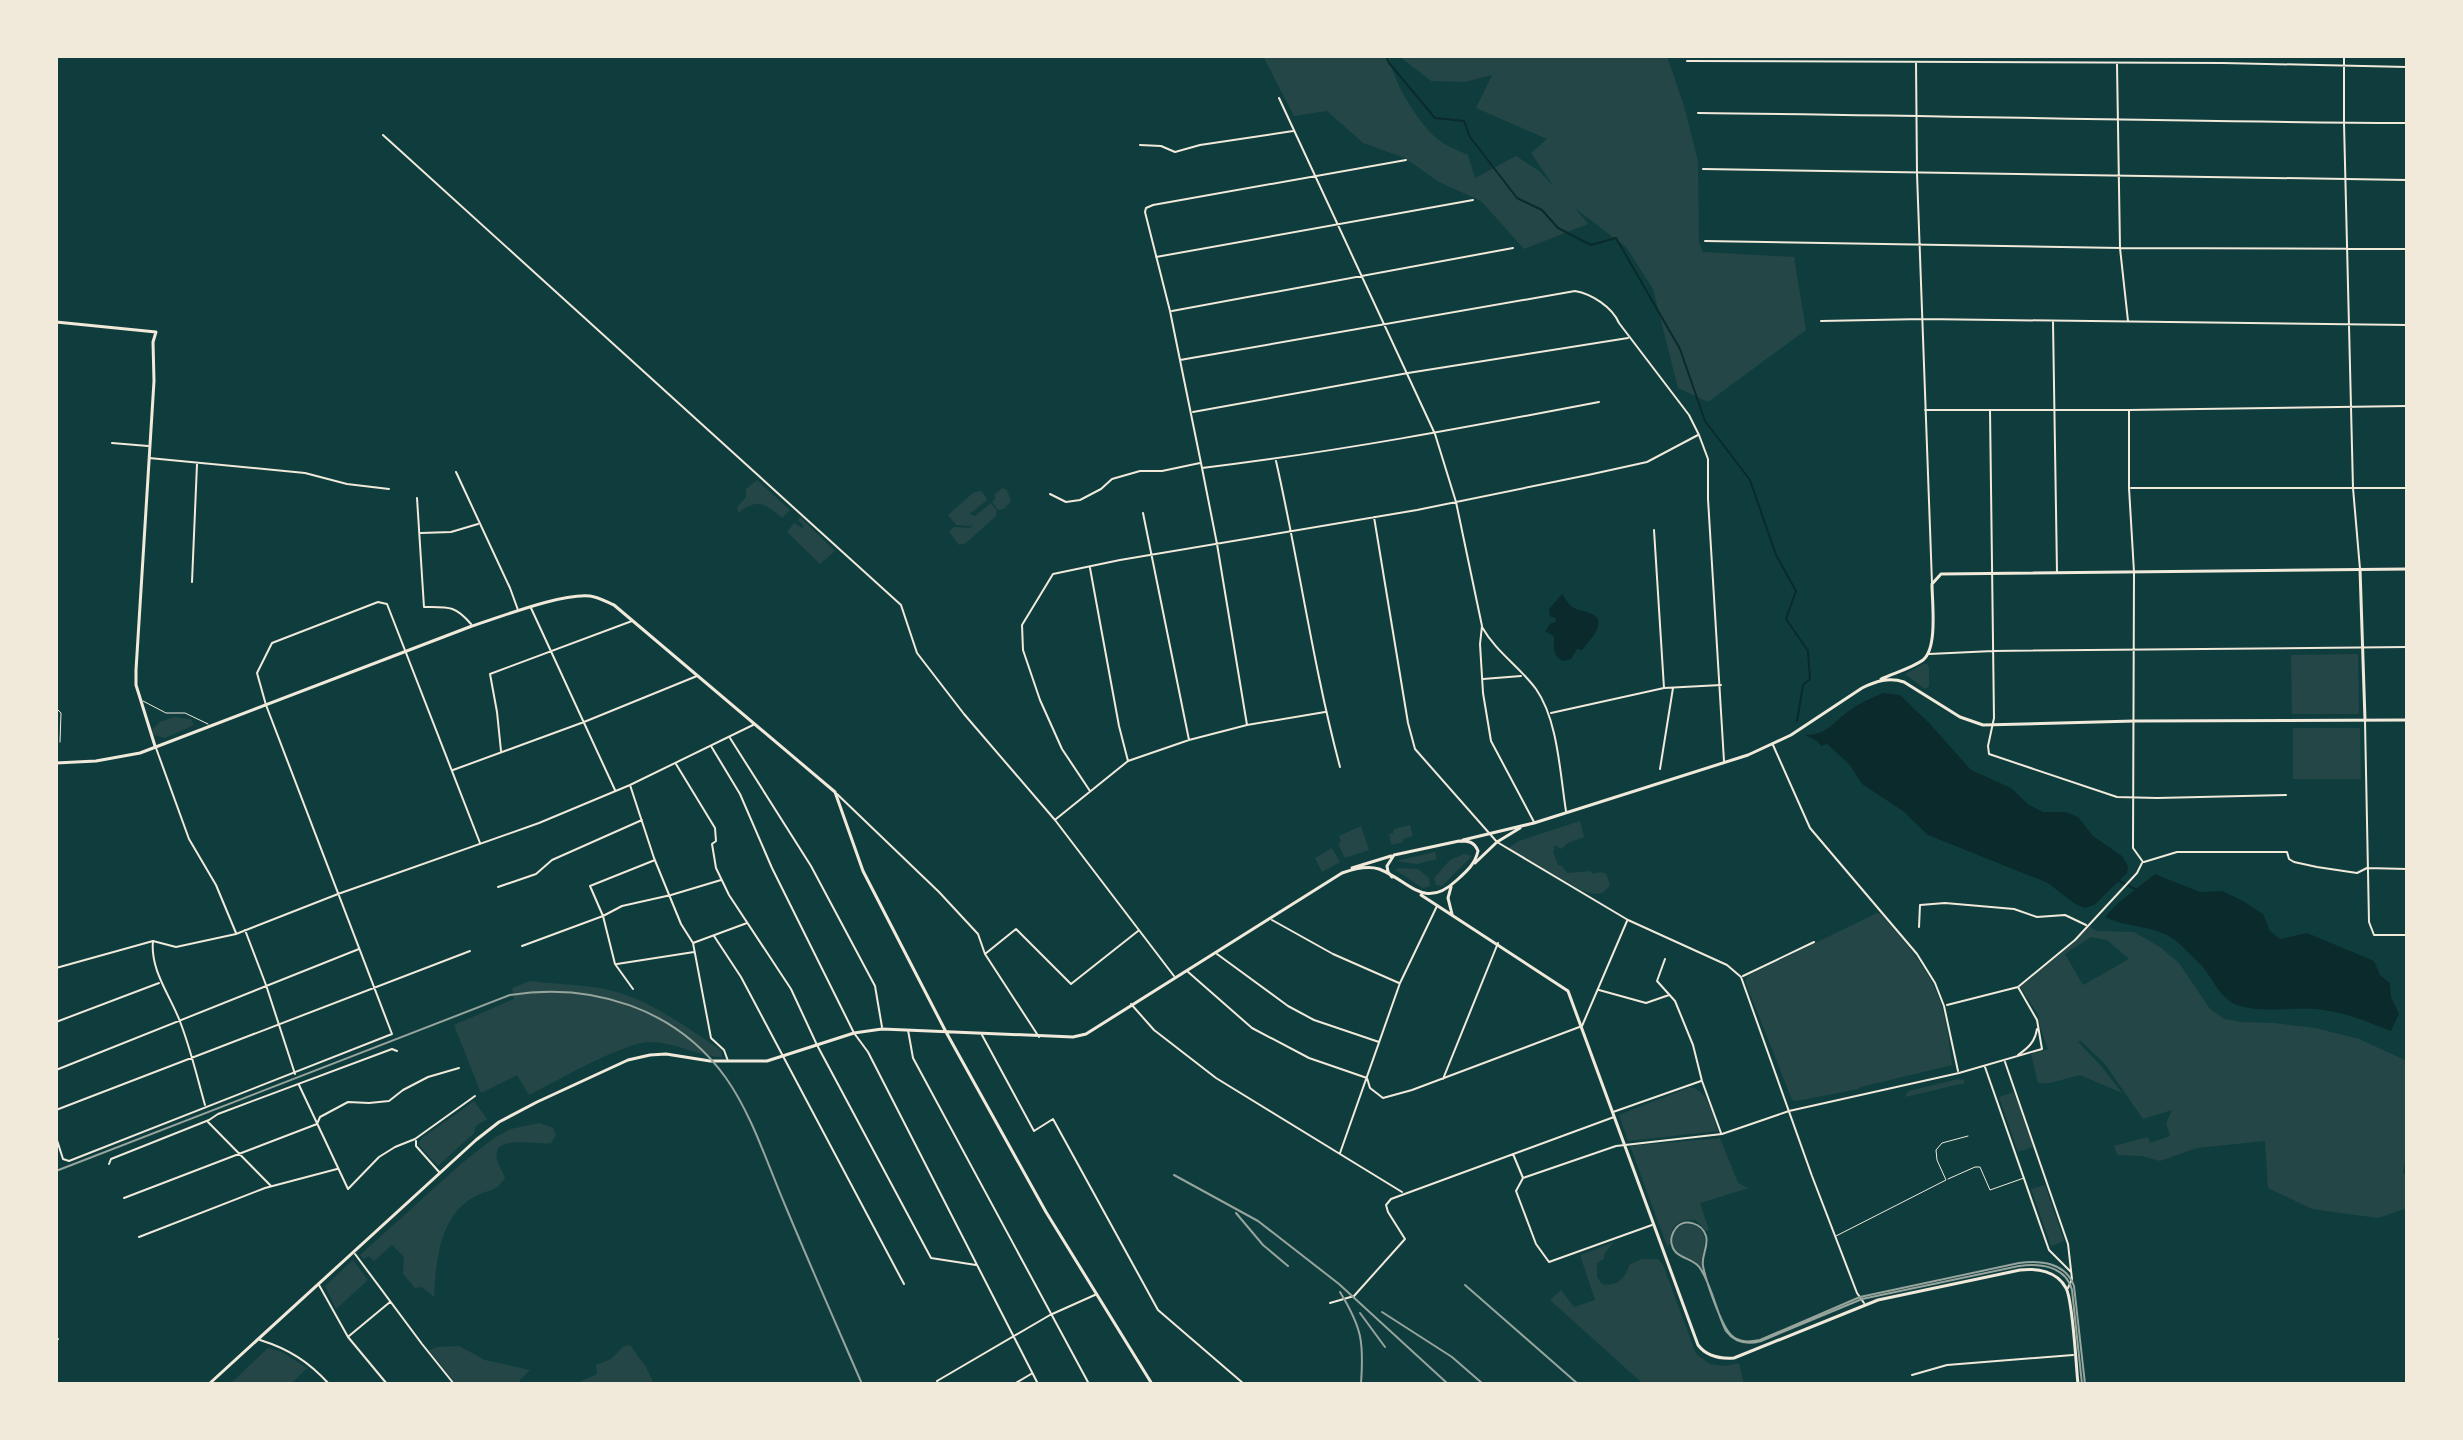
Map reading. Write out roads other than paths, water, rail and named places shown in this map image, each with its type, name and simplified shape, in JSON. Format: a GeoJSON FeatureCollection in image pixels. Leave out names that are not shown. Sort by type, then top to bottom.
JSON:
{"type":"FeatureCollection","features":[{"type":"Feature","properties":{"kind":"main road"},"geometry":{"type":"LineString","coordinates":[[56,322],[156,332],[153,342],[154,381],[136,670],[136,685],[155,746]]}},
{"type":"Feature","properties":{"kind":"main road"},"geometry":{"type":"LineString","coordinates":[[2360,569],[2365,720]]}},
{"type":"Feature","properties":{"kind":"main road"},"geometry":{"type":"LineString","coordinates":[[209,1384],[499,1122],[628,1060],[666,1054],[729,1062],[767,1061],[854,1033],[882,1029],[1061,1038],[1086,1034],[1361,864],[1567,814],[1773,744],[1874,682],[1922,661],[1932,642],[1932,584],[1941,574],[2407,569]]}},
{"type":"Feature","properties":{"kind":"main road"},"geometry":{"type":"LineString","coordinates":[[56,763],[123,757],[519,611],[568,598],[592,596],[614,605],[835,792],[863,871],[946,1032],[1046,1212],[1152,1384]]}},
{"type":"Feature","properties":{"kind":"main road"},"geometry":{"type":"LineString","coordinates":[[1874,682],[1894,678],[1960,717],[1992,725],[2407,720]]}},
{"type":"Feature","properties":{"kind":"main road"},"geometry":{"type":"LineString","coordinates":[[1416,891],[1436,894],[1453,884],[1497,842],[1523,826]]}},
{"type":"Feature","properties":{"kind":"main road"},"geometry":{"type":"LineString","coordinates":[[1459,841],[1470,841],[1477,847],[1478,854],[1473,865]]}},
{"type":"Feature","properties":{"kind":"main road"},"geometry":{"type":"LineString","coordinates":[[1392,877],[1387,866],[1394,855]]}},
{"type":"Feature","properties":{"kind":"main road"},"geometry":{"type":"LineString","coordinates":[[1342,873],[1371,868],[1392,877],[1566,988],[1698,1345],[1708,1355],[1734,1358],[1865,1304],[2030,1269],[2048,1272],[2068,1289],[2078,1384]]}},
{"type":"Feature","properties":{"kind":"main road"},"geometry":{"type":"LineString","coordinates":[[1452,914],[1448,898],[1453,884]]}},
{"type":"Feature","properties":{"kind":"street"},"geometry":{"type":"LineString","coordinates":[[2344,56],[2353,488],[2360,569]]}},
{"type":"Feature","properties":{"kind":"street"},"geometry":{"type":"LineString","coordinates":[[1687,61],[2345,64],[2407,67]]}},
{"type":"Feature","properties":{"kind":"street"},"geometry":{"type":"LineString","coordinates":[[1916,62],[1917,174],[1932,584]]}},
{"type":"Feature","properties":{"kind":"street"},"geometry":{"type":"LineString","coordinates":[[2117,64],[2120,248],[2128,322]]}},
{"type":"Feature","properties":{"kind":"street"},"geometry":{"type":"LineString","coordinates":[[1279,98],[1435,434],[1456,502],[1482,626],[1490,641],[1536,689],[1550,713],[1567,814]]}},
{"type":"Feature","properties":{"kind":"street"},"geometry":{"type":"LineString","coordinates":[[1698,113],[2407,123]]}},
{"type":"Feature","properties":{"kind":"street"},"geometry":{"type":"LineString","coordinates":[[1140,145],[1161,146],[1175,152],[1294,130]]}},
{"type":"Feature","properties":{"kind":"street"},"geometry":{"type":"LineString","coordinates":[[383,135],[901,605],[917,653],[964,714],[1055,820],[1175,977]]}},
{"type":"Feature","properties":{"kind":"street"},"geometry":{"type":"LineString","coordinates":[[1247,725],[1217,544],[1146,208],[1406,160]]}},
{"type":"Feature","properties":{"kind":"street"},"geometry":{"type":"LineString","coordinates":[[1703,169],[2407,180]]}},
{"type":"Feature","properties":{"kind":"street"},"geometry":{"type":"LineString","coordinates":[[1156,257],[1473,200]]}},
{"type":"Feature","properties":{"kind":"street"},"geometry":{"type":"LineString","coordinates":[[1705,241],[2407,249]]}},
{"type":"Feature","properties":{"kind":"street"},"geometry":{"type":"LineString","coordinates":[[1170,311],[1513,248]]}},
{"type":"Feature","properties":{"kind":"street"},"geometry":{"type":"LineString","coordinates":[[1180,360],[1575,291],[1585,293],[1611,308],[1629,337],[1689,415],[1708,459],[1724,763]]}},
{"type":"Feature","properties":{"kind":"street"},"geometry":{"type":"LineString","coordinates":[[1821,321],[1923,319],[2407,325]]}},
{"type":"Feature","properties":{"kind":"street"},"geometry":{"type":"LineString","coordinates":[[2053,321],[2057,573]]}},
{"type":"Feature","properties":{"kind":"street"},"geometry":{"type":"LineString","coordinates":[[1190,412],[1629,337]]}},
{"type":"Feature","properties":{"kind":"street"},"geometry":{"type":"LineString","coordinates":[[1202,468],[1435,434],[1599,402]]}},
{"type":"Feature","properties":{"kind":"street"},"geometry":{"type":"LineString","coordinates":[[1925,410],[2407,406]]}},
{"type":"Feature","properties":{"kind":"street"},"geometry":{"type":"LineString","coordinates":[[1990,410],[1994,718],[1987,750],[1989,754],[2110,795],[2134,798],[2286,795]]}},
{"type":"Feature","properties":{"kind":"street"},"geometry":{"type":"LineString","coordinates":[[2129,410],[2129,488],[2134,572],[2133,848],[2143,862]]}},
{"type":"Feature","properties":{"kind":"street"},"geometry":{"type":"LineString","coordinates":[[1090,791],[1062,749],[1040,700],[1023,650],[1022,625],[1053,574],[1456,502],[1647,462],[1699,435]]}},
{"type":"Feature","properties":{"kind":"street"},"geometry":{"type":"LineString","coordinates":[[112,443],[149,446]]}},
{"type":"Feature","properties":{"kind":"street"},"geometry":{"type":"LineString","coordinates":[[149,458],[253,466],[389,489]]}},
{"type":"Feature","properties":{"kind":"street"},"geometry":{"type":"LineString","coordinates":[[1275,459],[1292,530],[1325,712],[1340,767]]}},
{"type":"Feature","properties":{"kind":"street"},"geometry":{"type":"LineString","coordinates":[[192,582],[197,463]]}},
{"type":"Feature","properties":{"kind":"street"},"geometry":{"type":"LineString","coordinates":[[1050,494],[1066,502],[1080,500],[1112,479],[1140,471],[1162,471],[1201,463]]}},
{"type":"Feature","properties":{"kind":"street"},"geometry":{"type":"LineString","coordinates":[[456,472],[519,611]]}},
{"type":"Feature","properties":{"kind":"street"},"geometry":{"type":"LineString","coordinates":[[2129,488],[2407,488]]}},
{"type":"Feature","properties":{"kind":"street"},"geometry":{"type":"LineString","coordinates":[[417,498],[424,607],[450,607],[460,611],[472,626]]}},
{"type":"Feature","properties":{"kind":"street"},"geometry":{"type":"LineString","coordinates":[[1143,513],[1189,740]]}},
{"type":"Feature","properties":{"kind":"street"},"geometry":{"type":"LineString","coordinates":[[1374,517],[1415,749],[1497,842],[1628,920],[1727,965],[1741,977],[1857,1293],[1865,1304]]}},
{"type":"Feature","properties":{"kind":"street"},"geometry":{"type":"LineString","coordinates":[[419,533],[451,532],[479,524]]}},
{"type":"Feature","properties":{"kind":"street"},"geometry":{"type":"LineString","coordinates":[[1654,530],[1664,688]]}},
{"type":"Feature","properties":{"kind":"street"},"geometry":{"type":"LineString","coordinates":[[1090,567],[1128,761]]}},
{"type":"Feature","properties":{"kind":"street"},"geometry":{"type":"LineString","coordinates":[[56,1137],[65,1161],[69,1161],[392,1034],[266,705],[257,673],[272,643],[378,602],[387,604],[480,843]]}},
{"type":"Feature","properties":{"kind":"street"},"geometry":{"type":"LineString","coordinates":[[531,608],[616,791]]}},
{"type":"Feature","properties":{"kind":"street"},"geometry":{"type":"LineString","coordinates":[[501,752],[490,674],[633,621]]}},
{"type":"Feature","properties":{"kind":"street"},"geometry":{"type":"LineString","coordinates":[[1482,626],[1483,693],[1491,741],[1534,823]]}},
{"type":"Feature","properties":{"kind":"street"},"geometry":{"type":"LineString","coordinates":[[1480,643],[1490,641]]}},
{"type":"Feature","properties":{"kind":"street"},"geometry":{"type":"LineString","coordinates":[[1480,643],[1483,693]]}},
{"type":"Feature","properties":{"kind":"street"},"geometry":{"type":"LineString","coordinates":[[1928,654],[2407,647]]}},
{"type":"Feature","properties":{"kind":"street"},"geometry":{"type":"LineString","coordinates":[[452,770],[584,722],[697,676]]}},
{"type":"Feature","properties":{"kind":"street"},"geometry":{"type":"LineString","coordinates":[[1482,679],[1523,676]]}},
{"type":"Feature","properties":{"kind":"street"},"geometry":{"type":"LineString","coordinates":[[1550,713],[1664,688],[1721,685]]}},
{"type":"Feature","properties":{"kind":"street"},"geometry":{"type":"LineString","coordinates":[[1660,769],[1673,687]]}},
{"type":"Feature","properties":{"kind":"street"},"geometry":{"type":"LineString","coordinates":[[1055,820],[1128,761],[1189,740],[1247,725],[1325,712]]}},
{"type":"Feature","properties":{"kind":"street"},"geometry":{"type":"LineString","coordinates":[[2365,720],[2370,929],[2374,935],[2407,935]]}},
{"type":"Feature","properties":{"kind":"street"},"geometry":{"type":"LineString","coordinates":[[56,968],[153,941],[176,947],[236,934],[338,894],[539,823],[630,785],[756,724]]}},
{"type":"Feature","properties":{"kind":"street"},"geometry":{"type":"LineString","coordinates":[[729,737],[811,866],[875,986],[882,1029]]}},
{"type":"Feature","properties":{"kind":"street"},"geometry":{"type":"LineString","coordinates":[[1773,744],[1810,828],[1917,954],[1935,983],[1944,1006],[1959,1073]]}},
{"type":"Feature","properties":{"kind":"street"},"geometry":{"type":"LineString","coordinates":[[155,746],[189,839],[216,885],[236,934]]}},
{"type":"Feature","properties":{"kind":"street"},"geometry":{"type":"LineString","coordinates":[[711,746],[740,794],[772,868],[854,1033],[868,1052],[1038,1384]]}},
{"type":"Feature","properties":{"kind":"street"},"geometry":{"type":"LineString","coordinates":[[675,763],[715,828],[716,841],[711,848],[722,880],[791,989],[817,1045],[931,1258],[977,1265]]}},
{"type":"Feature","properties":{"kind":"street"},"geometry":{"type":"LineString","coordinates":[[630,785],[655,860],[681,924],[693,943],[711,1038],[724,1050],[729,1062]]}},
{"type":"Feature","properties":{"kind":"street"},"geometry":{"type":"LineString","coordinates":[[835,792],[978,934],[985,954],[1039,1037]]}},
{"type":"Feature","properties":{"kind":"street"},"geometry":{"type":"LineString","coordinates":[[498,887],[536,874],[552,860],[643,819]]}},
{"type":"Feature","properties":{"kind":"street"},"geometry":{"type":"LineString","coordinates":[[1944,1006],[2018,987],[2075,940],[2137,873],[2143,862],[2177,852],[2287,852],[2289,859],[2312,867],[2357,873],[2367,868],[2407,869]]}},
{"type":"Feature","properties":{"kind":"street"},"geometry":{"type":"LineString","coordinates":[[633,989],[615,964],[603,916],[590,886],[655,860]]}},
{"type":"Feature","properties":{"kind":"street"},"geometry":{"type":"LineString","coordinates":[[522,946],[622,906],[722,880]]}},
{"type":"Feature","properties":{"kind":"street"},"geometry":{"type":"LineString","coordinates":[[1919,927],[1920,905],[1945,903],[2014,909],[2037,917],[2065,915],[2087,926]]}},
{"type":"Feature","properties":{"kind":"street"},"geometry":{"type":"LineString","coordinates":[[1340,1153],[1400,983],[1438,905]]}},
{"type":"Feature","properties":{"kind":"street"},"geometry":{"type":"LineString","coordinates":[[1270,919],[1333,954],[1400,983]]}},
{"type":"Feature","properties":{"kind":"street"},"geometry":{"type":"LineString","coordinates":[[1367,1078],[1370,1088],[1383,1098],[1443,1079],[1582,1026],[1628,920]]}},
{"type":"Feature","properties":{"kind":"street"},"geometry":{"type":"LineString","coordinates":[[693,943],[748,922]]}},
{"type":"Feature","properties":{"kind":"street"},"geometry":{"type":"LineString","coordinates":[[985,954],[1016,929],[1071,984],[1139,930]]}},
{"type":"Feature","properties":{"kind":"street"},"geometry":{"type":"LineString","coordinates":[[245,930],[295,1074]]}},
{"type":"Feature","properties":{"kind":"street"},"geometry":{"type":"LineString","coordinates":[[714,936],[741,977],[904,1284]]}},
{"type":"Feature","properties":{"kind":"street"},"geometry":{"type":"LineString","coordinates":[[153,941],[152,952],[161,982],[179,1020],[206,1106]]}},
{"type":"Feature","properties":{"kind":"street"},"geometry":{"type":"LineString","coordinates":[[1741,977],[1814,942]]}},
{"type":"Feature","properties":{"kind":"street"},"geometry":{"type":"LineString","coordinates":[[1443,1079],[1498,943]]}},
{"type":"Feature","properties":{"kind":"street"},"geometry":{"type":"LineString","coordinates":[[56,1070],[359,949]]}},
{"type":"Feature","properties":{"kind":"street"},"geometry":{"type":"LineString","coordinates":[[56,1110],[470,951]]}},
{"type":"Feature","properties":{"kind":"street"},"geometry":{"type":"LineString","coordinates":[[615,964],[695,951]]}},
{"type":"Feature","properties":{"kind":"street"},"geometry":{"type":"LineString","coordinates":[[1215,952],[1288,1006],[1314,1020],[1380,1042]]}},
{"type":"Feature","properties":{"kind":"street"},"geometry":{"type":"LineString","coordinates":[[1665,959],[1657,981],[1675,1001],[1722,1134]]}},
{"type":"Feature","properties":{"kind":"street"},"geometry":{"type":"LineString","coordinates":[[1185,970],[1252,1028],[1309,1058],[1367,1078]]}},
{"type":"Feature","properties":{"kind":"street"},"geometry":{"type":"LineString","coordinates":[[56,1022],[161,982]]}},
{"type":"Feature","properties":{"kind":"street"},"geometry":{"type":"LineString","coordinates":[[2015,1057],[2030,1046],[2037,1028],[2037,1020],[2018,987]]}},
{"type":"Feature","properties":{"kind":"street"},"geometry":{"type":"LineString","coordinates":[[1598,990],[1646,1003],[1670,995]]}},
{"type":"Feature","properties":{"kind":"street"},"geometry":{"type":"LineString","coordinates":[[1131,1004],[1154,1030],[1216,1078],[1403,1193]]}},
{"type":"Feature","properties":{"kind":"street"},"geometry":{"type":"LineString","coordinates":[[1654,1224],[1549,1262],[1536,1244],[1516,1191],[1523,1178],[1626,1145],[1722,1134],[1789,1111],[1959,1073],[2042,1049],[2037,1028]]}},
{"type":"Feature","properties":{"kind":"street"},"geometry":{"type":"LineString","coordinates":[[908,1030],[913,1058],[1089,1384]]}},
{"type":"Feature","properties":{"kind":"street"},"geometry":{"type":"LineString","coordinates":[[981,1034],[1034,1131],[1053,1119],[1158,1310],[1244,1384]]}},
{"type":"Feature","properties":{"kind":"street"},"geometry":{"type":"LineString","coordinates":[[109,1164],[111,1159],[208,1121],[218,1114],[392,1049],[397,1051]]}},
{"type":"Feature","properties":{"kind":"street"},"geometry":{"type":"LineString","coordinates":[[2005,1060],[2068,1244],[2071,1272],[2068,1289]]}},
{"type":"Feature","properties":{"kind":"street"},"geometry":{"type":"LineString","coordinates":[[1984,1066],[2049,1250],[2071,1272]]}},
{"type":"Feature","properties":{"kind":"street"},"geometry":{"type":"LineString","coordinates":[[124,1198],[317,1124],[320,1117],[348,1102],[389,1101],[428,1077],[459,1068]]}},
{"type":"Feature","properties":{"kind":"street"},"geometry":{"type":"LineString","coordinates":[[1330,1303],[1354,1296],[1405,1239],[1388,1212],[1386,1205],[1391,1199],[1702,1081]]}},
{"type":"Feature","properties":{"kind":"street"},"geometry":{"type":"LineString","coordinates":[[298,1083],[348,1189],[379,1157],[415,1139],[475,1096]]}},
{"type":"Feature","properties":{"kind":"street"},"geometry":{"type":"LineString","coordinates":[[208,1121],[272,1187]]}},
{"type":"Feature","properties":{"kind":"street"},"geometry":{"type":"LineString","coordinates":[[415,1139],[416,1146],[440,1174]]}},
{"type":"Feature","properties":{"kind":"street"},"geometry":{"type":"LineString","coordinates":[[1513,1154],[1523,1178]]}},
{"type":"Feature","properties":{"kind":"street"},"geometry":{"type":"LineString","coordinates":[[139,1237],[255,1192],[338,1169]]}},
{"type":"Feature","properties":{"kind":"street"},"geometry":{"type":"LineString","coordinates":[[354,1253],[454,1384]]}},
{"type":"Feature","properties":{"kind":"street"},"geometry":{"type":"LineString","coordinates":[[319,1285],[348,1337],[387,1384]]}},
{"type":"Feature","properties":{"kind":"street"},"geometry":{"type":"LineString","coordinates":[[938,1384],[937,1381],[1050,1315],[1098,1293]]}},
{"type":"Feature","properties":{"kind":"street"},"geometry":{"type":"LineString","coordinates":[[348,1337],[391,1301]]}},
{"type":"Feature","properties":{"kind":"street"},"geometry":{"type":"LineString","coordinates":[[257,1339],[285,1348],[314,1367],[329,1384]]}},
{"type":"Feature","properties":{"kind":"street"},"geometry":{"type":"LineString","coordinates":[[1912,1375],[1947,1365],[2074,1355]]}},
{"type":"Feature","properties":{"kind":"street"},"geometry":{"type":"LineString","coordinates":[[1014,1384],[1032,1374]]}},
{"type":"Feature","properties":{"kind":"street"},"geometry":{"type":"LineString","coordinates":[[377,1384],[383,1379]]}},
{"type":"Feature","properties":{"kind":"lane"},"geometry":{"type":"LineString","coordinates":[[140,700],[166,713],[195,716],[210,726]]}},
{"type":"Feature","properties":{"kind":"lane"},"geometry":{"type":"LineString","coordinates":[[56,708],[61,713],[60,742]]}},
{"type":"Feature","properties":{"kind":"lane"},"geometry":{"type":"LineString","coordinates":[[1946,1180],[1936,1150],[1942,1143],[1968,1136]]}},
{"type":"Feature","properties":{"kind":"lane"},"geometry":{"type":"LineString","coordinates":[[1836,1236],[1975,1167],[1980,1167],[1990,1190],[2024,1178]]}},
{"type":"Feature","properties":{"kind":"waterway"},"geometry":{"type":"LineString","coordinates":[[1386,56],[1435,118],[1464,121],[1470,137],[1517,198],[1542,210],[1558,228],[1591,245],[1616,238],[1680,349],[1705,421],[1750,480],[1776,555],[1796,591],[1786,619],[1808,651],[1810,679],[1803,685],[1797,721]]}},
{"type":"Feature","properties":{"kind":"waterway"},"geometry":{"type":"LineString","coordinates":[[2119,881],[2135,889]]}},
{"type":"Feature","properties":{"kind":"tram line"},"geometry":{"type":"LineString","coordinates":[[2082,1384],[2072,1290],[2064,1276],[2051,1268],[2019,1266],[1862,1299],[1761,1341],[1746,1343],[1733,1338],[1726,1331],[1719,1315],[1717,1307],[1708,1283],[1704,1275],[1697,1264],[1674,1250],[1672,1234],[1684,1223],[1697,1225],[1704,1232],[1707,1240],[1703,1266],[1705,1273],[1707,1282],[1714,1302],[1719,1313],[1723,1322],[1731,1335],[1745,1341],[1760,1340],[1860,1297],[2019,1263],[2052,1265],[2065,1272],[2074,1286],[2085,1384]]}},
{"type":"Feature","properties":{"kind":"railway"},"geometry":{"type":"LineString","coordinates":[[56,1171],[510,995],[541,992],[601,997],[630,1005],[683,1034],[706,1054],[726,1078],[751,1123],[862,1384]]}},
{"type":"Feature","properties":{"kind":"railway"},"geometry":{"type":"LineString","coordinates":[[1174,1175],[1258,1221],[1339,1284],[1448,1384]]}},
{"type":"Feature","properties":{"kind":"railway"},"geometry":{"type":"LineString","coordinates":[[1236,1213],[1263,1245],[1288,1266]]}},
{"type":"Feature","properties":{"kind":"railway"},"geometry":{"type":"LineString","coordinates":[[1465,1285],[1578,1384]]}},
{"type":"Feature","properties":{"kind":"railway"},"geometry":{"type":"LineString","coordinates":[[1340,1292],[1360,1336],[1361,1384]]}},
{"type":"Feature","properties":{"kind":"railway"},"geometry":{"type":"LineString","coordinates":[[1382,1312],[1452,1357],[1483,1384]]}},
{"type":"Feature","properties":{"kind":"railway"},"geometry":{"type":"LineString","coordinates":[[1360,1313],[1385,1347]]}}]}
